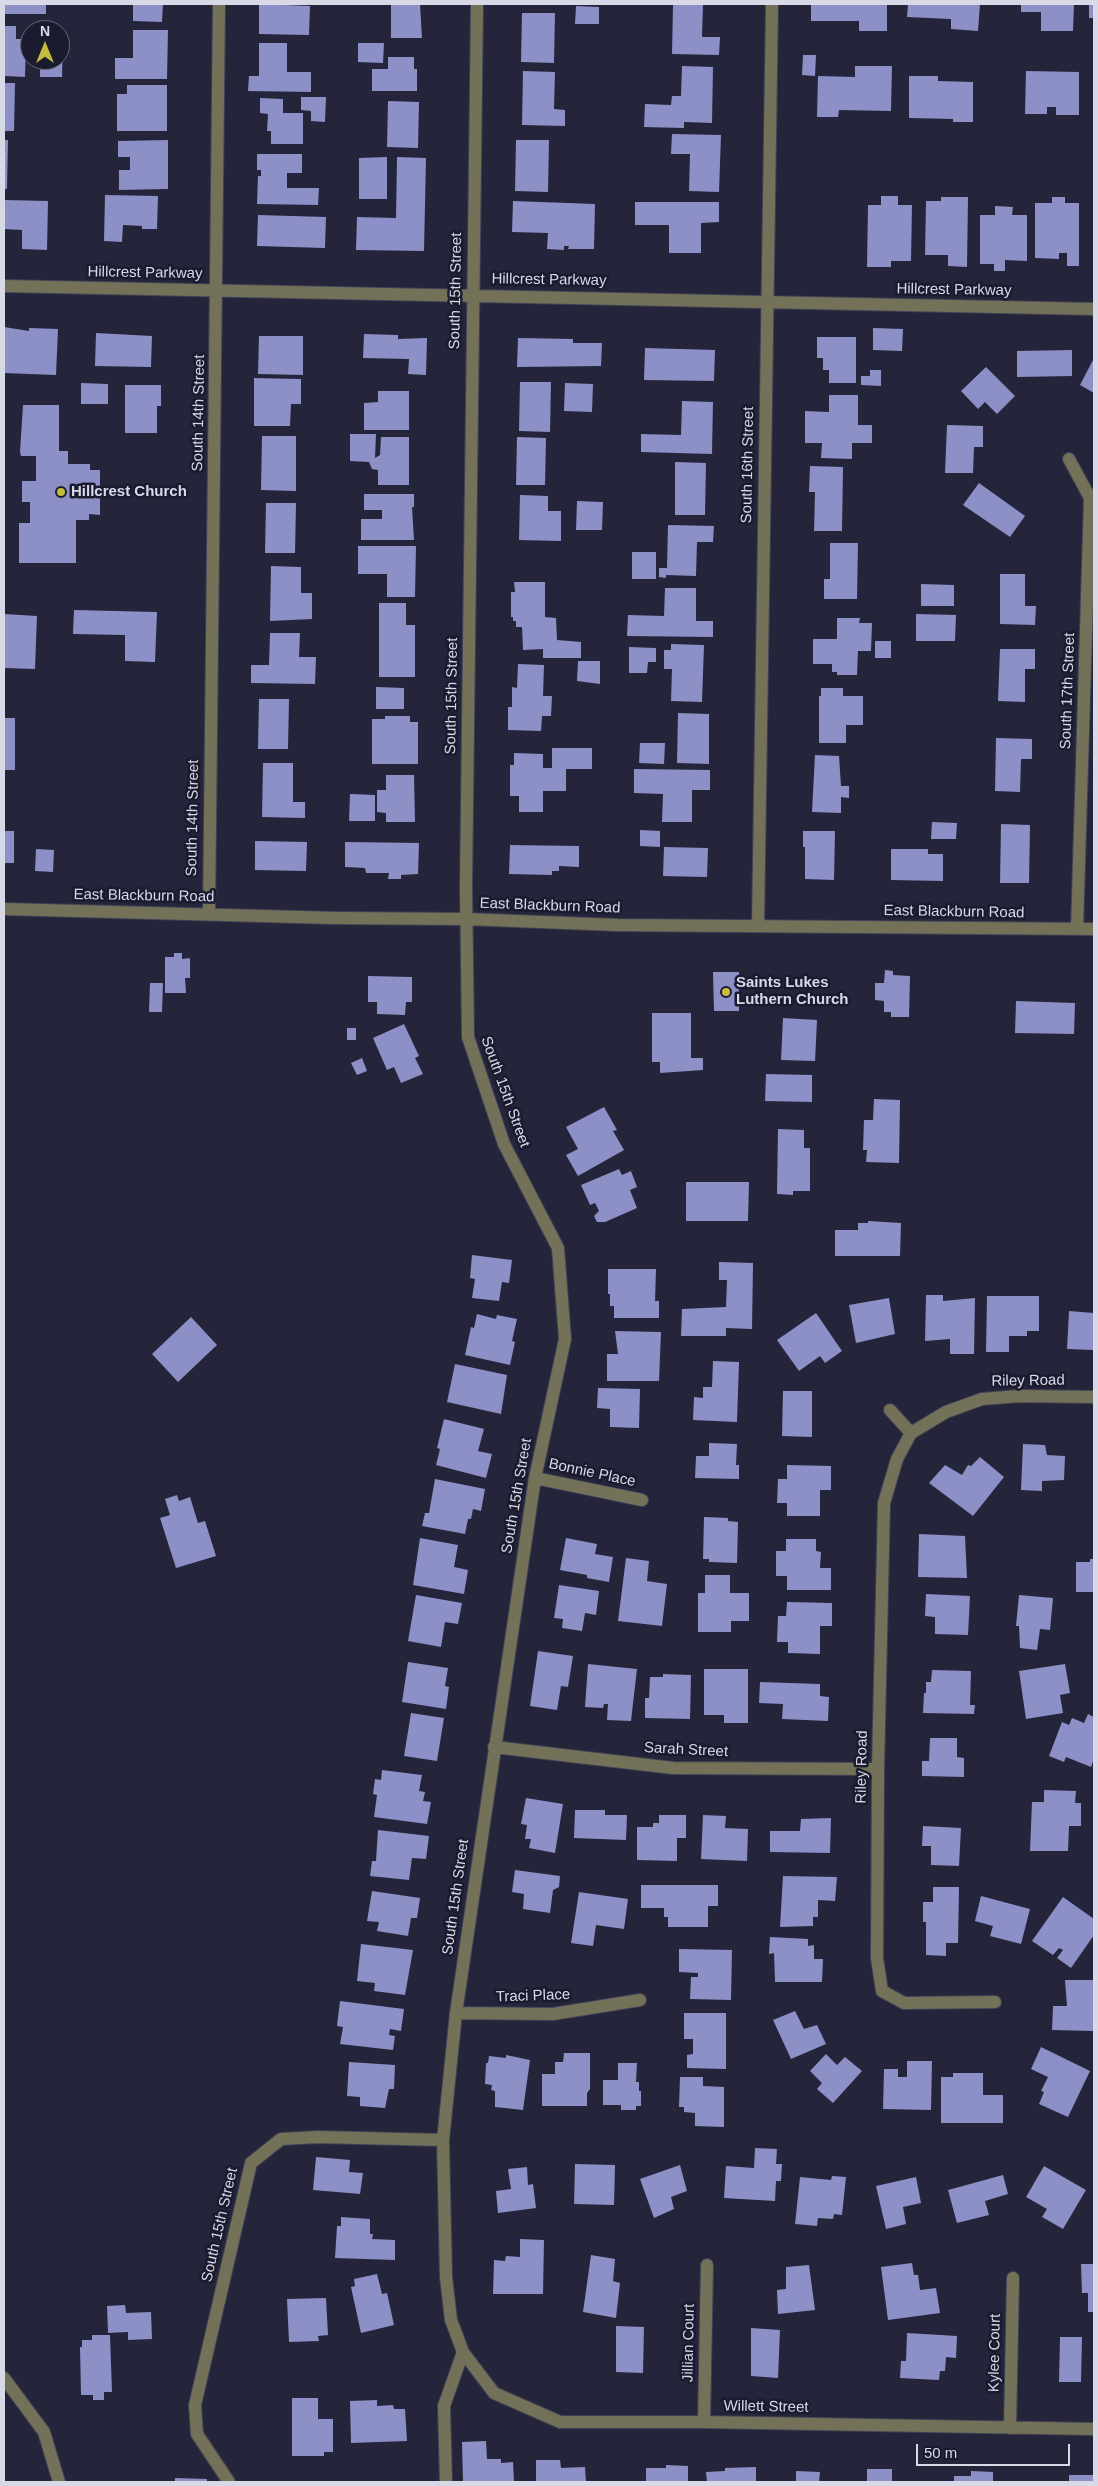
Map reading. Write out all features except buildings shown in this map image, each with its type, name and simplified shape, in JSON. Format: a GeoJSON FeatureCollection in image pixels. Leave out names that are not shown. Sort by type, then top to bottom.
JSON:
{"type":"FeatureCollection","features":[{"type":"Feature","properties":{"kind":"street","name":"South 14th Street"},"geometry":{"type":"LineString","coordinates":[[209,913],[218,4]]}},
{"type":"Feature","properties":{"kind":"street","name":"South 15th Street"},"geometry":{"type":"LineString","coordinates":[[463,2352],[451,2320],[446,2277],[443,2140],[456,2013],[494,1747],[535,1478],[565,1339],[558,1248],[504,1144],[468,1038],[466,919],[472,295],[477,4]]}},
{"type":"Feature","properties":{"kind":"street","name":"South 16th Street"},"geometry":{"type":"LineString","coordinates":[[758,926],[772,4]]}},
{"type":"Feature","properties":{"kind":"street","name":"Hillcrest Parkway"},"geometry":{"type":"LineString","coordinates":[[4,286],[1094,309]]}},
{"type":"Feature","properties":{"kind":"street","name":"South 17th Street"},"geometry":{"type":"LineString","coordinates":[[1069,460],[1090,498],[1077,929]]}},
{"type":"Feature","properties":{"kind":"street","name":"East Blackburn Road"},"geometry":{"type":"LineString","coordinates":[[4,909],[209,913],[328,918],[466,919],[618,925],[1094,929]]}},
{"type":"Feature","properties":{"kind":"street","name":"Riley Road"},"geometry":{"type":"LineString","coordinates":[[995,2002],[904,2003],[882,1990],[877,1958],[878,1769],[884,1503],[897,1459],[911,1433],[946,1412],[982,1399],[1019,1396],[1094,1397]]}},
{"type":"Feature","properties":{"kind":"street"},"geometry":{"type":"LineString","coordinates":[[890,1410],[911,1433]]}},
{"type":"Feature","properties":{"kind":"street","name":"Bonnie Place"},"geometry":{"type":"LineString","coordinates":[[535,1478],[642,1500]]}},
{"type":"Feature","properties":{"kind":"street","name":"Sarah Street"},"geometry":{"type":"LineString","coordinates":[[494,1747],[673,1768],[878,1769]]}},
{"type":"Feature","properties":{"kind":"street","name":"Traci Place"},"geometry":{"type":"LineString","coordinates":[[456,2013],[554,2014],[640,2000]]}},
{"type":"Feature","properties":{"kind":"street","name":"South 15th Street"},"geometry":{"type":"LineString","coordinates":[[228,2482],[197,2434],[195,2405],[251,2163],[281,2139],[318,2137],[443,2140]]}},
{"type":"Feature","properties":{"kind":"street","name":"Jillian Court"},"geometry":{"type":"LineString","coordinates":[[704,2422],[707,2265]]}},
{"type":"Feature","properties":{"kind":"street","name":"Kylee Court"},"geometry":{"type":"LineString","coordinates":[[1010,2428],[1012,2278]]}},
{"type":"Feature","properties":{"kind":"street"},"geometry":{"type":"LineString","coordinates":[[446,2482],[444,2406],[463,2352]]}},
{"type":"Feature","properties":{"kind":"street","name":"Willett Street"},"geometry":{"type":"LineString","coordinates":[[463,2352],[494,2393],[560,2422],[704,2422],[1094,2429]]}},
{"type":"Feature","properties":{"kind":"street"},"geometry":{"type":"LineString","coordinates":[[4,2378],[44,2432],[59,2482]]}},
{"type":"Feature","properties":{"kind":"place","name":"Hillcrest Church"},"geometry":{"type":"Point","coordinates":[61,492]}},
{"type":"Feature","properties":{"kind":"place","name":"Saints Lukes Luthern Church"},"geometry":{"type":"Point","coordinates":[726,992]}}]}
